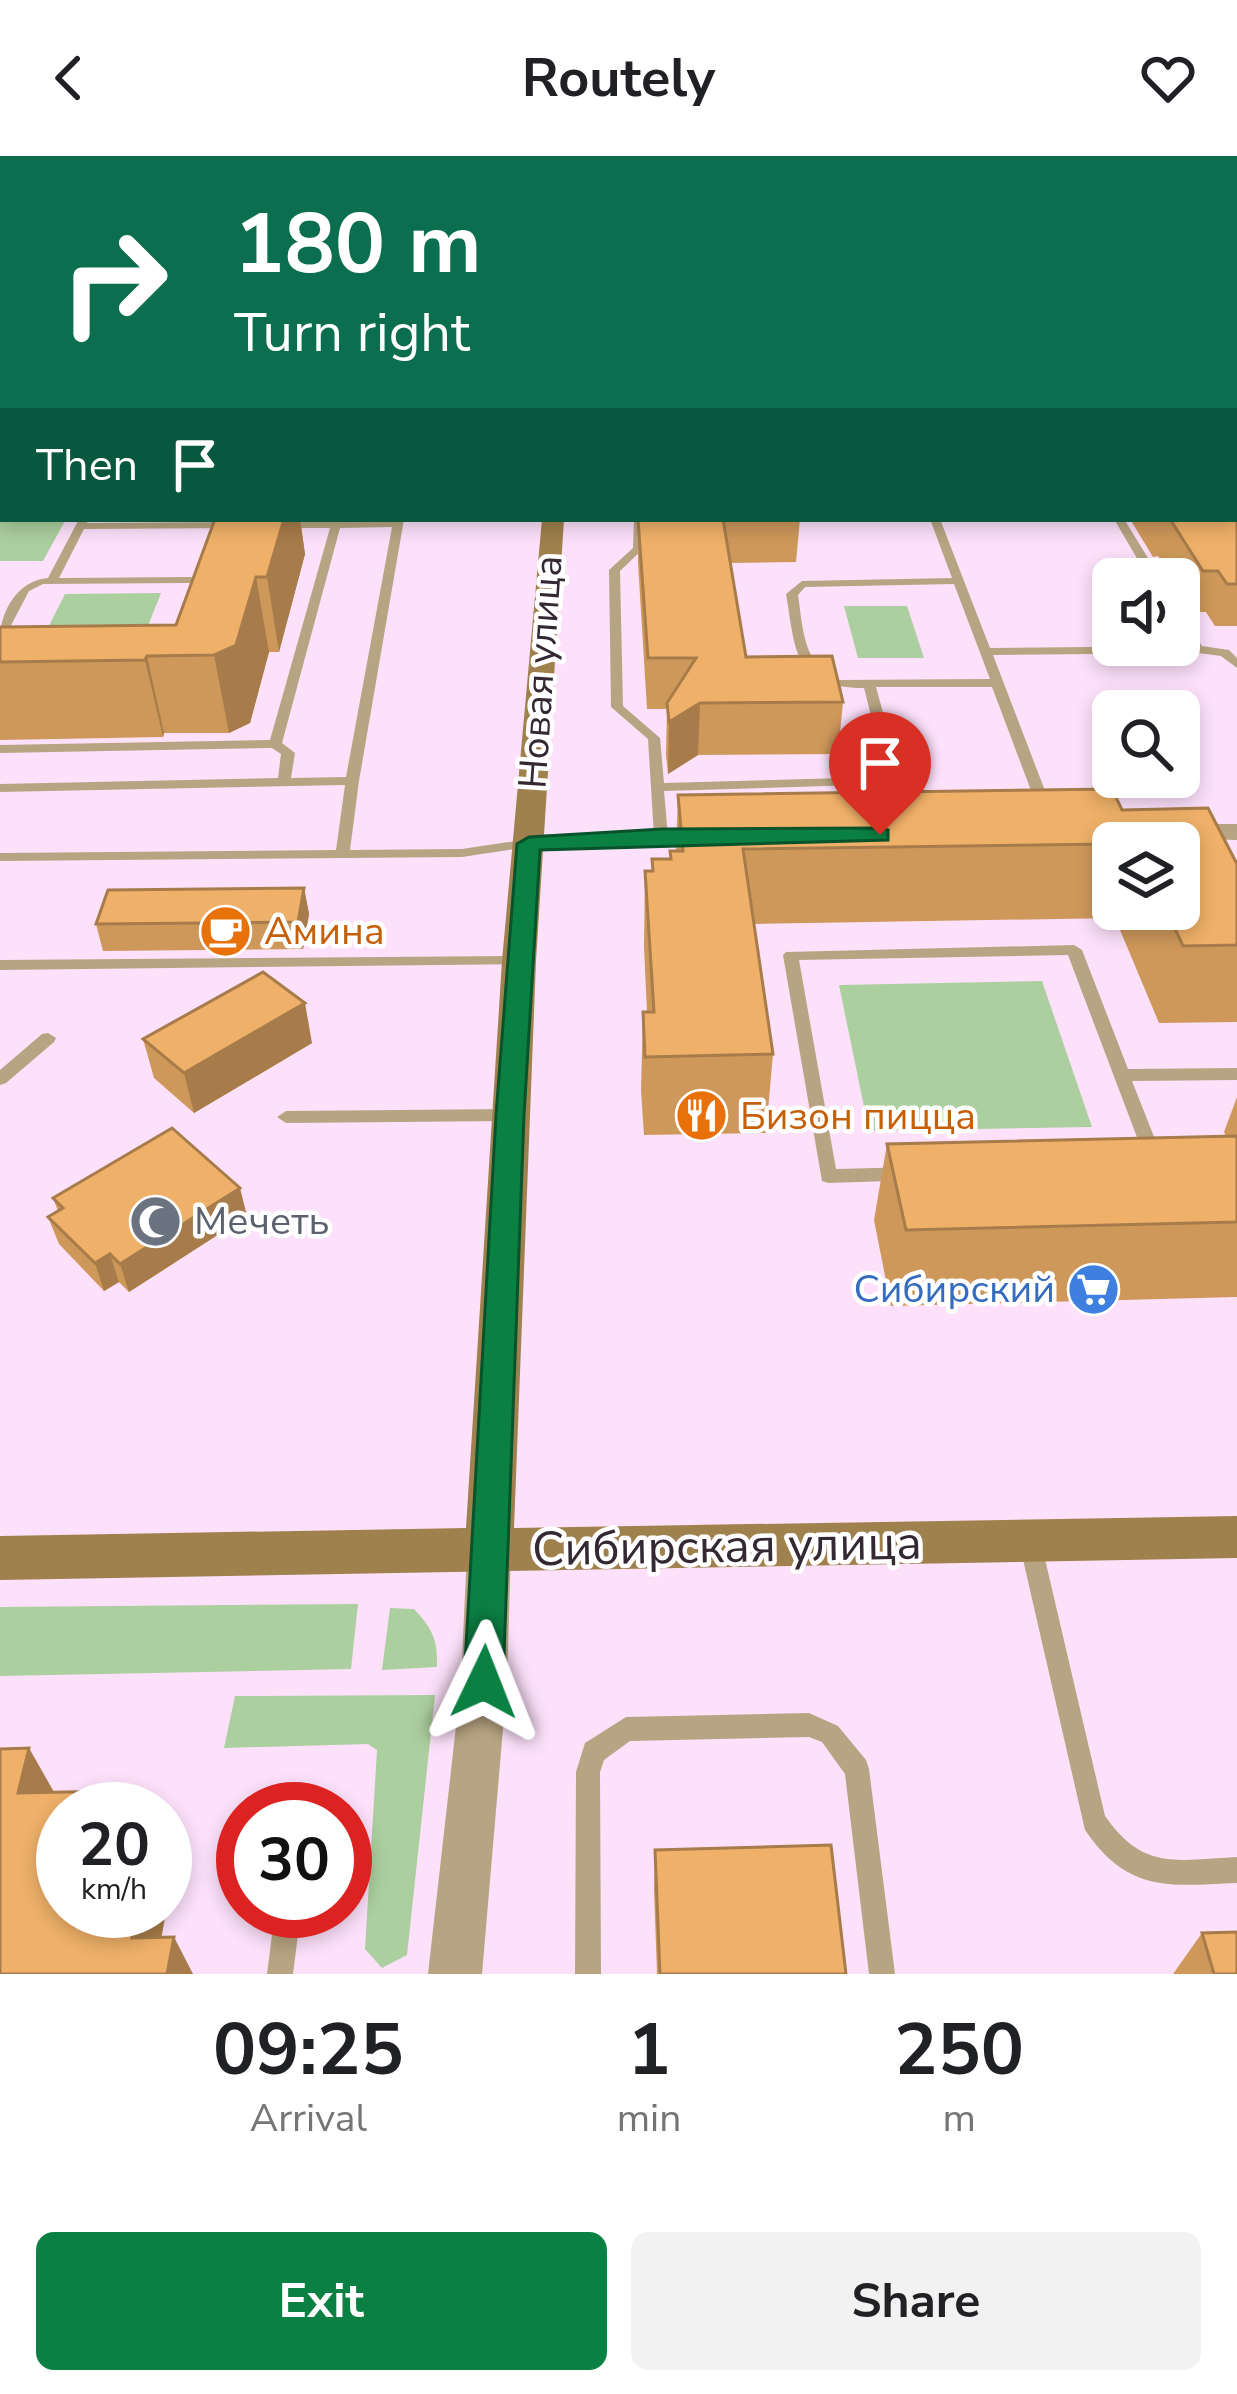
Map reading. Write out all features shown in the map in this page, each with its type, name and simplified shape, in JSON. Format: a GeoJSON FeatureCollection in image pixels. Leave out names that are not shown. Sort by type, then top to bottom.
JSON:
{"type":"FeatureCollection","features":[{"type":"Feature","properties":{"kind":"main road","name":"Новая улица"},"geometry":{"type":"LineString","coordinates":[[489,1550],[519,961],[553,522]]}},
{"type":"Feature","properties":{"kind":"main road","name":"Сибирская улица"},"geometry":{"type":"LineString","coordinates":[[0,1558],[1237,1537]]}},
{"type":"Feature","properties":{"kind":"street"},"geometry":{"type":"LineString","coordinates":[[1200,832],[1237,832]]}},
{"type":"Feature","properties":{"kind":"street"},"geometry":{"type":"LineString","coordinates":[[529,844],[754,836]]}},
{"type":"Feature","properties":{"kind":"street","name":"Новая улица"},"geometry":{"type":"LineString","coordinates":[[455,1974],[484,1682],[489,1550]]}},
{"type":"Feature","properties":{"kind":"lane"},"geometry":{"type":"LineString","coordinates":[[53,580],[83,522],[243,525]]}},
{"type":"Feature","properties":{"kind":"lane"},"geometry":{"type":"LineString","coordinates":[[266,525],[378,522]]}},
{"type":"Feature","properties":{"kind":"lane"},"geometry":{"type":"LineString","coordinates":[[343,853],[399,522]]}},
{"type":"Feature","properties":{"kind":"lane"},"geometry":{"type":"LineString","coordinates":[[639,522],[638,549],[614,570],[617,707],[654,738],[662,836]]}},
{"type":"Feature","properties":{"kind":"lane"},"geometry":{"type":"LineString","coordinates":[[935,522],[998,683],[1043,834]]}},
{"type":"Feature","properties":{"kind":"lane"},"geometry":{"type":"LineString","coordinates":[[1121,522],[1142,558]]}},
{"type":"Feature","properties":{"kind":"lane"},"geometry":{"type":"LineString","coordinates":[[274,744],[336,524]]}},
{"type":"Feature","properties":{"kind":"lane"},"geometry":{"type":"LineString","coordinates":[[0,635],[25,589],[53,580],[191,580],[199,590],[192,608]]}},
{"type":"Feature","properties":{"kind":"lane"},"geometry":{"type":"LineString","coordinates":[[957,581],[815,581],[794,589],[809,672],[838,684],[998,683]]}},
{"type":"Feature","properties":{"kind":"lane"},"geometry":{"type":"LineString","coordinates":[[986,652],[1092,649]]}},
{"type":"Feature","properties":{"kind":"lane"},"geometry":{"type":"LineString","coordinates":[[1200,650],[1225,653],[1237,664]]}},
{"type":"Feature","properties":{"kind":"lane"},"geometry":{"type":"LineString","coordinates":[[658,788],[886,781],[892,771],[869,684]]}},
{"type":"Feature","properties":{"kind":"lane"},"geometry":{"type":"LineString","coordinates":[[0,748],[274,744],[288,753],[284,781]]}},
{"type":"Feature","properties":{"kind":"lane"},"geometry":{"type":"LineString","coordinates":[[0,788],[352,781]]}},
{"type":"Feature","properties":{"kind":"lane"},"geometry":{"type":"LineString","coordinates":[[0,857],[462,853],[529,844]]}},
{"type":"Feature","properties":{"kind":"lane"},"geometry":{"type":"LineString","coordinates":[[1074,950],[1123,1076],[1157,1167],[828,1176],[791,956],[1074,950]]}},
{"type":"Feature","properties":{"kind":"lane"},"geometry":{"type":"LineString","coordinates":[[0,965],[519,961]]}},
{"type":"Feature","properties":{"kind":"lane"},"geometry":{"type":"LineString","coordinates":[[0,1079],[49,1038]]}},
{"type":"Feature","properties":{"kind":"lane"},"geometry":{"type":"LineString","coordinates":[[1123,1076],[1237,1074]]}},
{"type":"Feature","properties":{"kind":"lane"},"geometry":{"type":"LineString","coordinates":[[286,1118],[510,1115]]}},
{"type":"Feature","properties":{"kind":"lane"},"geometry":{"type":"LineString","coordinates":[[1030,1541],[1094,1821],[1110,1850],[1132,1866],[1162,1872],[1237,1870]]}},
{"type":"Feature","properties":{"kind":"lane"},"geometry":{"type":"LineString","coordinates":[[588,1974],[588,1772],[594,1752],[626,1729],[809,1725],[844,1747],[857,1769],[882,1974]]}},
{"type":"Feature","properties":{"kind":"lane"},"geometry":{"type":"LineString","coordinates":[[280,1974],[285,1938]]}},
{"type":"Feature","properties":{"kind":"green space"},"geometry":{"type":"Polygon","coordinates":[[[0,522],[64,522],[43,561],[0,561],[0,522]]]}},
{"type":"Feature","properties":{"kind":"green space"},"geometry":{"type":"Polygon","coordinates":[[[161,593],[129,674],[24,675],[65,594],[161,593]]]}},
{"type":"Feature","properties":{"kind":"green space"},"geometry":{"type":"Polygon","coordinates":[[[844,606],[907,606],[924,658],[858,658],[844,606]]]}},
{"type":"Feature","properties":{"kind":"green space"},"geometry":{"type":"Polygon","coordinates":[[[1042,981],[1092,1127],[869,1131],[839,985],[1042,981]]]}},
{"type":"Feature","properties":{"kind":"green space"},"geometry":{"type":"Polygon","coordinates":[[[358,1604],[351,1669],[0,1676],[0,1607],[358,1604]]]}},
{"type":"Feature","properties":{"kind":"green space"},"geometry":{"type":"Polygon","coordinates":[[[390,1608],[414,1609],[420,1616],[433,1636],[437,1667],[382,1670],[390,1608]]]}},
{"type":"Feature","properties":{"kind":"green space"},"geometry":{"type":"Polygon","coordinates":[[[435,1695],[407,1955],[382,1968],[365,1949],[366,1938],[372,1938],[377,1750],[368,1744],[224,1748],[235,1696],[435,1695]]]}},
{"type":"Feature","properties":{"kind":"building"},"geometry":{"type":"Polygon","coordinates":[[[214,522],[283,522],[267,577],[256,577],[236,645],[214,655],[147,656],[145,660],[0,662],[0,627],[176,625],[214,522]]]}},
{"type":"Feature","properties":{"kind":"building"},"geometry":{"type":"Polygon","coordinates":[[[638,522],[724,522],[746,657],[832,656],[843,702],[700,703],[669,722],[667,703],[696,658],[648,658],[638,522]]]}},
{"type":"Feature","properties":{"kind":"building"},"geometry":{"type":"Polygon","coordinates":[[[1172,522],[1237,522],[1237,584],[1227,584],[1218,571],[1203,571],[1200,558],[1195,558],[1172,522]]]}},
{"type":"Feature","properties":{"kind":"building"},"geometry":{"type":"Polygon","coordinates":[[[1092,789],[1092,798],[1116,798],[1122,810],[1208,808],[1237,864],[1237,945],[1183,946],[1176,930],[1200,930],[1200,822],[1092,822],[1092,844],[743,849],[773,1054],[645,1057],[643,1012],[654,1012],[645,871],[653,871],[652,859],[671,859],[670,851],[683,851],[678,795],[1092,789]]]}},
{"type":"Feature","properties":{"kind":"building"},"geometry":{"type":"Polygon","coordinates":[[[304,888],[298,922],[96,924],[108,890],[304,888]]]}},
{"type":"Feature","properties":{"kind":"building"},"geometry":{"type":"Polygon","coordinates":[[[263,972],[305,1003],[184,1073],[143,1039],[263,972]]]}},
{"type":"Feature","properties":{"kind":"building","name":"Мечеть"},"geometry":{"type":"Polygon","coordinates":[[[172,1128],[240,1188],[120,1264],[110,1254],[95,1263],[48,1217],[63,1208],[53,1198],[172,1128]]]}},
{"type":"Feature","properties":{"kind":"building"},"geometry":{"type":"Polygon","coordinates":[[[1237,1136],[1237,1222],[906,1230],[887,1144],[1237,1136]]]}},
{"type":"Feature","properties":{"kind":"building"},"geometry":{"type":"Polygon","coordinates":[[[29,1748],[18,1793],[36,1793],[36,1938],[174,1938],[167,1974],[0,1974],[0,1749],[29,1748]]]}},
{"type":"Feature","properties":{"kind":"building"},"geometry":{"type":"Polygon","coordinates":[[[831,1845],[846,1974],[660,1974],[655,1850],[831,1845]]]}},
{"type":"Feature","properties":{"kind":"building"},"geometry":{"type":"Polygon","coordinates":[[[1237,1932],[1237,1974],[1214,1974],[1202,1933],[1237,1932]]]}},
{"type":"Feature","properties":{"kind":"place","name":"Амина"},"geometry":{"type":"Point","coordinates":[225,931]}},
{"type":"Feature","properties":{"kind":"place","name":"Бизон пицца"},"geometry":{"type":"Point","coordinates":[701,1116]}},
{"type":"Feature","properties":{"kind":"place","name":"Мечеть"},"geometry":{"type":"Point","coordinates":[155,1221]}},
{"type":"Feature","properties":{"kind":"place","name":"Сибирский"},"geometry":{"type":"Point","coordinates":[1094,1289]}},
{"type":"Feature","properties":{"kind":"route"},"geometry":{"type":"LineString","coordinates":[[484,1682],[510,1115],[529,844],[571,838],[880,835]]}}]}
